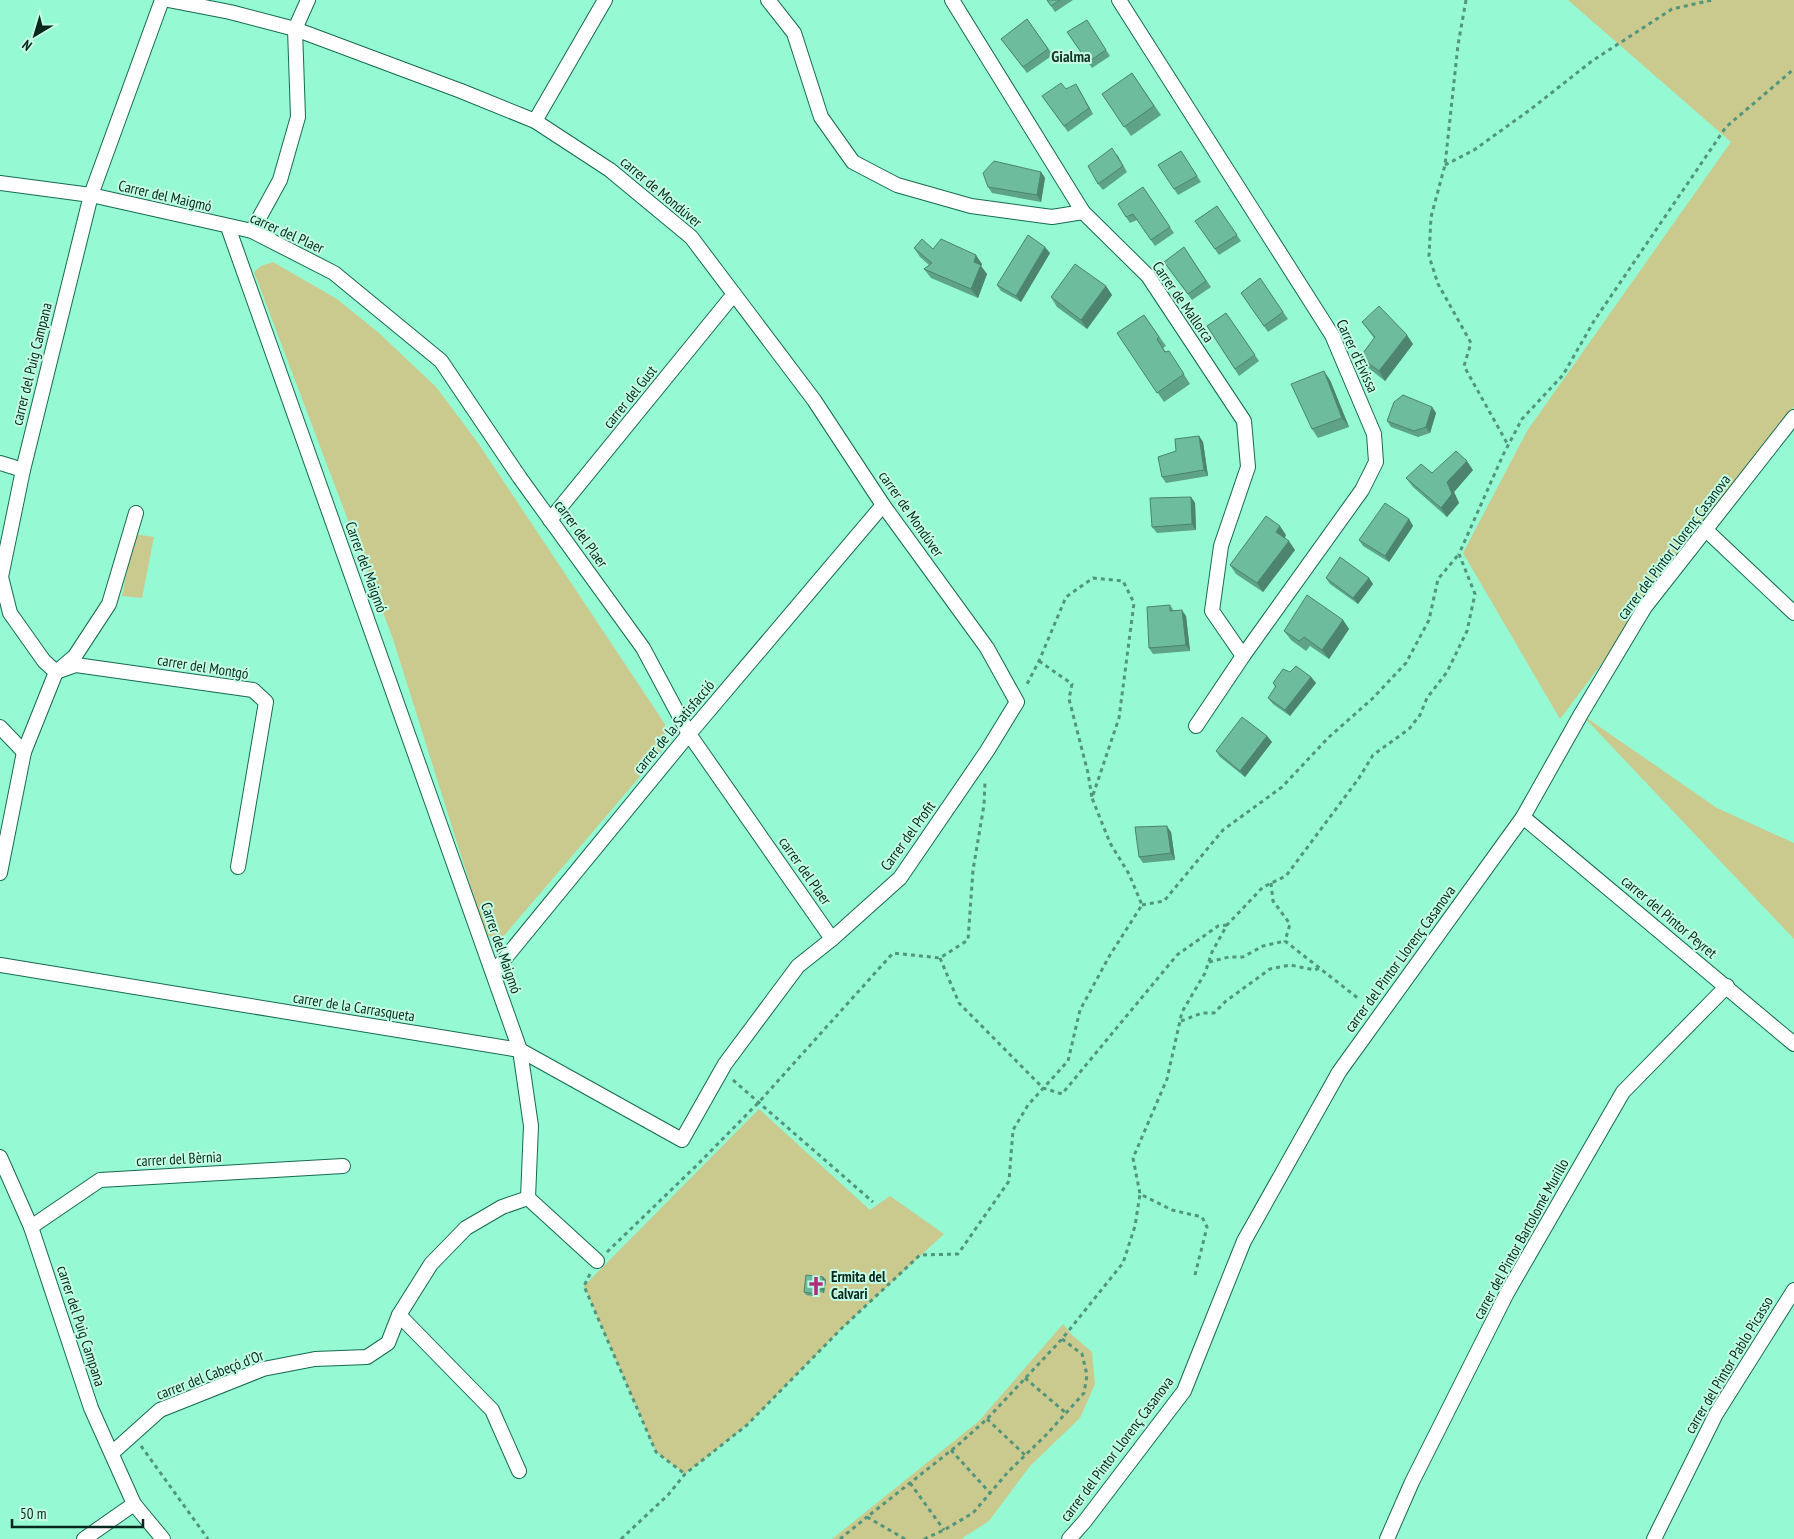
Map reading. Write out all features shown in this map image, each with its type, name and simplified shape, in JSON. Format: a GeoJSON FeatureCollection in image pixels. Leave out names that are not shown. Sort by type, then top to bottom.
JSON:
{"type":"FeatureCollection","features":[{"type":"Feature","properties":{"kind":"street","name":"carrer del Puig Campana"},"geometry":{"type":"LineString","coordinates":[[56,672],[44,661],[10,613],[1,577],[23,470],[91,195],[162,0]]}},
{"type":"Feature","properties":{"kind":"street","name":"carrer de Mondúver"},"geometry":{"type":"LineString","coordinates":[[168,0],[230,12],[295,29],[461,91],[535,121],[610,170],[691,236],[814,400],[883,505],[987,648],[1017,702]]}},
{"type":"Feature","properties":{"kind":"street"},"geometry":{"type":"LineString","coordinates":[[252,232],[280,180],[298,117],[295,29],[308,0]]}},
{"type":"Feature","properties":{"kind":"street"},"geometry":{"type":"LineString","coordinates":[[535,121],[605,0]]}},
{"type":"Feature","properties":{"kind":"street"},"geometry":{"type":"LineString","coordinates":[[768,0],[794,33],[821,116],[852,162],[897,185],[971,206],[1052,217],[1083,212]]}},
{"type":"Feature","properties":{"kind":"street","name":"Carrer de Mallorca"},"geometry":{"type":"LineString","coordinates":[[952,0],[1083,212],[1148,276],[1244,421],[1248,467],[1221,546],[1212,611],[1243,656]]}},
{"type":"Feature","properties":{"kind":"street","name":"Carrer d'Eivissa"},"geometry":{"type":"LineString","coordinates":[[1119,0],[1332,335],[1374,434],[1376,462],[1362,490],[1243,656],[1196,726]]}},
{"type":"Feature","properties":{"kind":"street","name":"Carrer del Maigmó"},"geometry":{"type":"LineString","coordinates":[[0,183],[91,195],[228,227],[520,1050]]}},
{"type":"Feature","properties":{"kind":"street","name":"carrer del Plaer"},"geometry":{"type":"LineString","coordinates":[[228,227],[252,232],[334,272],[441,361],[550,520],[642,648],[690,734],[832,939]]}},
{"type":"Feature","properties":{"kind":"street","name":"carrer del Gust"},"geometry":{"type":"LineString","coordinates":[[550,520],[734,294]]}},
{"type":"Feature","properties":{"kind":"street","name":"carrer del Pintor Llorenç Casanova"},"geometry":{"type":"LineString","coordinates":[[1069,1539],[1085,1521],[1184,1391],[1244,1241],[1339,1072],[1523,816],[1581,714],[1645,608],[1794,417]]}},
{"type":"Feature","properties":{"kind":"street"},"geometry":{"type":"LineString","coordinates":[[0,464],[23,470]]}},
{"type":"Feature","properties":{"kind":"street","name":"carrer de la Satisfacció"},"geometry":{"type":"LineString","coordinates":[[492,972],[883,505]]}},
{"type":"Feature","properties":{"kind":"street"},"geometry":{"type":"LineString","coordinates":[[0,873],[24,752],[56,672],[75,656],[109,604],[136,513]]}},
{"type":"Feature","properties":{"kind":"street"},"geometry":{"type":"LineString","coordinates":[[1706,530],[1794,613]]}},
{"type":"Feature","properties":{"kind":"street","name":"carrer del Montgó"},"geometry":{"type":"LineString","coordinates":[[56,672],[76,665],[252,690],[266,702],[238,867]]}},
{"type":"Feature","properties":{"kind":"street","name":"Carrer del Profit"},"geometry":{"type":"LineString","coordinates":[[682,1140],[722,1070],[798,966],[832,939],[900,878],[987,752],[1017,702]]}},
{"type":"Feature","properties":{"kind":"street"},"geometry":{"type":"LineString","coordinates":[[0,727],[24,752]]}},
{"type":"Feature","properties":{"kind":"street","name":"carrer del Pintor Peyret"},"geometry":{"type":"LineString","coordinates":[[1523,816],[1794,1044]]}},
{"type":"Feature","properties":{"kind":"street","name":"carrer de la Carrasqueta"},"geometry":{"type":"LineString","coordinates":[[0,966],[520,1050],[682,1140]]}},
{"type":"Feature","properties":{"kind":"street","name":"carrer del Pintor Bartolomé Murillo"},"geometry":{"type":"LineString","coordinates":[[1388,1539],[1412,1482],[1507,1293],[1623,1092],[1727,986]]}},
{"type":"Feature","properties":{"kind":"street"},"geometry":{"type":"LineString","coordinates":[[520,1050],[531,1126],[528,1198],[597,1261]]}},
{"type":"Feature","properties":{"kind":"street","name":"carrer del Puig Campana"},"geometry":{"type":"LineString","coordinates":[[0,1157],[31,1227],[91,1408],[134,1504],[163,1539]]}},
{"type":"Feature","properties":{"kind":"street","name":"carrer del Bèrnia"},"geometry":{"type":"LineString","coordinates":[[31,1227],[100,1180],[343,1166]]}},
{"type":"Feature","properties":{"kind":"street","name":"carrer del Cabeçó d'Or"},"geometry":{"type":"LineString","coordinates":[[112,1453],[160,1410],[263,1370],[315,1359],[367,1357],[388,1343],[399,1315],[431,1264],[466,1228],[502,1208],[528,1198]]}},
{"type":"Feature","properties":{"kind":"street","name":"carrer del Pintor Pablo Picasso"},"geometry":{"type":"LineString","coordinates":[[1654,1539],[1716,1414],[1794,1290]]}},
{"type":"Feature","properties":{"kind":"street"},"geometry":{"type":"LineString","coordinates":[[399,1315],[492,1410],[519,1471]]}},
{"type":"Feature","properties":{"kind":"street"},"geometry":{"type":"LineString","coordinates":[[84,1539],[134,1504]]}},
{"type":"Feature","properties":{"kind":"path"},"geometry":{"type":"LineString","coordinates":[[1466,0],[1458,45],[1445,165],[1431,217],[1429,256],[1438,284],[1471,343],[1464,366],[1508,446]]}},
{"type":"Feature","properties":{"kind":"path"},"geometry":{"type":"LineString","coordinates":[[1445,165],[1474,150],[1531,109],[1592,61],[1672,9],[1712,0]]}},
{"type":"Feature","properties":{"kind":"path"},"geometry":{"type":"LineString","coordinates":[[621,1539],[668,1495],[685,1474],[747,1425],[842,1328],[920,1255],[958,1254],[1009,1182],[1013,1130],[1028,1105],[1068,1061],[1080,1010],[1110,955],[1142,905],[1164,901],[1223,830],[1282,787],[1329,737],[1372,699],[1406,663],[1429,620],[1438,579],[1459,554],[1522,419],[1563,375],[1594,321],[1726,127],[1794,69]]}},
{"type":"Feature","properties":{"kind":"path"},"geometry":{"type":"LineString","coordinates":[[840,1539],[987,1419],[1062,1339],[1123,1263],[1135,1226],[1140,1194],[1133,1158],[1167,1079],[1182,1012],[1204,973],[1212,952],[1227,925],[1263,887],[1286,876],[1359,778],[1373,755],[1409,729],[1420,715],[1427,698],[1447,672],[1467,631],[1475,594],[1459,554]]}},
{"type":"Feature","properties":{"kind":"path"},"geometry":{"type":"LineString","coordinates":[[1017,702],[1039,660],[1066,597],[1093,578],[1123,581],[1134,603],[1119,718],[1092,798]]}},
{"type":"Feature","properties":{"kind":"path"},"geometry":{"type":"LineString","coordinates":[[1039,660],[1072,684],[1069,699],[1088,773],[1092,798],[1110,843],[1129,874],[1142,905]]}},
{"type":"Feature","properties":{"kind":"path"},"geometry":{"type":"LineString","coordinates":[[685,1474],[656,1452],[584,1286],[597,1261],[698,1164],[759,1102],[893,953],[940,958],[968,940],[974,870],[984,805],[985,778]]}},
{"type":"Feature","properties":{"kind":"path"},"geometry":{"type":"LineString","coordinates":[[1271,883],[1273,901],[1290,924],[1285,941]]}},
{"type":"Feature","properties":{"kind":"path"},"geometry":{"type":"LineString","coordinates":[[940,958],[959,1003],[1043,1088],[1062,1094],[1177,955],[1218,926],[1227,925]]}},
{"type":"Feature","properties":{"kind":"path"},"geometry":{"type":"LineString","coordinates":[[1208,962],[1229,957],[1243,957],[1263,946],[1285,941]]}},
{"type":"Feature","properties":{"kind":"path"},"geometry":{"type":"LineString","coordinates":[[1285,941],[1359,999]]}},
{"type":"Feature","properties":{"kind":"path"},"geometry":{"type":"LineString","coordinates":[[1180,1021],[1202,1013],[1214,1013],[1270,969],[1290,965],[1315,970],[1319,968]]}},
{"type":"Feature","properties":{"kind":"path"},"geometry":{"type":"LineString","coordinates":[[722,1070],[873,1202]]}},
{"type":"Feature","properties":{"kind":"path"},"geometry":{"type":"LineString","coordinates":[[1140,1194],[1172,1210],[1202,1217],[1207,1227],[1196,1275]]}},
{"type":"Feature","properties":{"kind":"path"},"geometry":{"type":"LineString","coordinates":[[924,1539],[973,1513],[1084,1393],[1087,1375],[1082,1354],[1062,1339]]}},
{"type":"Feature","properties":{"kind":"path"},"geometry":{"type":"LineString","coordinates":[[1025,1378],[1066,1413]]}},
{"type":"Feature","properties":{"kind":"path"},"geometry":{"type":"LineString","coordinates":[[987,1419],[1025,1455]]}},
{"type":"Feature","properties":{"kind":"path"},"geometry":{"type":"LineString","coordinates":[[132,1435],[169,1483],[208,1539]]}},
{"type":"Feature","properties":{"kind":"path"},"geometry":{"type":"LineString","coordinates":[[950,1450],[990,1493]]}},
{"type":"Feature","properties":{"kind":"path"},"geometry":{"type":"LineString","coordinates":[[910,1483],[944,1530]]}},
{"type":"Feature","properties":{"kind":"path"},"geometry":{"type":"LineString","coordinates":[[867,1517],[905,1539]]}},
{"type":"Feature","properties":{"kind":"green space"},"geometry":{"type":"Polygon","coordinates":[[[1568,0],[1794,0],[1794,407],[1560,719],[1463,553],[1527,431],[1731,142],[1568,0]]]}},
{"type":"Feature","properties":{"kind":"green space"},"geometry":{"type":"Polygon","coordinates":[[[273,262],[337,299],[379,333],[437,388],[478,443],[665,724],[665,739],[660,753],[502,938],[486,935],[393,639],[254,272],[261,266],[273,262]]]}},
{"type":"Feature","properties":{"kind":"green space"},"geometry":{"type":"Polygon","coordinates":[[[134,534],[154,537],[142,598],[122,596],[134,534]]]}},
{"type":"Feature","properties":{"kind":"green space"},"geometry":{"type":"Polygon","coordinates":[[[1581,714],[1717,808],[1794,843],[1794,939],[1581,714]]]}},
{"type":"Feature","properties":{"kind":"green space"},"geometry":{"type":"Polygon","coordinates":[[[759,1109],[870,1210],[890,1196],[944,1234],[842,1328],[747,1425],[685,1474],[656,1452],[584,1286],[759,1109]]]}},
{"type":"Feature","properties":{"kind":"green space"},"geometry":{"type":"Polygon","coordinates":[[[1063,1324],[1072,1335],[1092,1352],[1095,1384],[1080,1418],[1030,1466],[989,1521],[961,1539],[832,1539],[979,1421],[1063,1324]]]}},
{"type":"Feature","properties":{"kind":"building"},"geometry":{"type":"Polygon","coordinates":[[[1047,0],[1060,0],[1051,6],[1047,0]]]}},
{"type":"Feature","properties":{"kind":"building"},"geometry":{"type":"Polygon","coordinates":[[[1027,19],[1048,49],[1023,67],[1001,39],[1027,19]]]}},
{"type":"Feature","properties":{"kind":"building"},"geometry":{"type":"Polygon","coordinates":[[[1087,20],[1106,50],[1088,62],[1067,32],[1087,20]]]}},
{"type":"Feature","properties":{"kind":"building"},"geometry":{"type":"Polygon","coordinates":[[[1132,73],[1154,106],[1124,127],[1102,94],[1132,73]]]}},
{"type":"Feature","properties":{"kind":"building"},"geometry":{"type":"Polygon","coordinates":[[[1061,83],[1066,89],[1076,84],[1089,108],[1064,126],[1042,96],[1061,83]]]}},
{"type":"Feature","properties":{"kind":"building"},"geometry":{"type":"Polygon","coordinates":[[[1112,148],[1123,166],[1098,184],[1088,166],[1112,148]]]}},
{"type":"Feature","properties":{"kind":"building"},"geometry":{"type":"Polygon","coordinates":[[[1181,151],[1197,176],[1174,189],[1158,165],[1181,151]]]}},
{"type":"Feature","properties":{"kind":"building"},"geometry":{"type":"Polygon","coordinates":[[[994,161],[1041,172],[1037,195],[988,187],[983,173],[994,161]]]}},
{"type":"Feature","properties":{"kind":"building"},"geometry":{"type":"Polygon","coordinates":[[[1143,187],[1170,227],[1151,240],[1133,214],[1126,217],[1118,204],[1143,187]]]}},
{"type":"Feature","properties":{"kind":"building"},"geometry":{"type":"Polygon","coordinates":[[[1217,206],[1237,235],[1215,249],[1195,221],[1217,206]]]}},
{"type":"Feature","properties":{"kind":"building"},"geometry":{"type":"Polygon","coordinates":[[[1028,235],[1045,247],[1016,296],[997,285],[1028,235]]]}},
{"type":"Feature","properties":{"kind":"building"},"geometry":{"type":"Polygon","coordinates":[[[922,239],[933,249],[941,239],[976,255],[974,262],[981,265],[971,289],[924,269],[932,263],[914,248],[922,239]]]}},
{"type":"Feature","properties":{"kind":"building"},"geometry":{"type":"Polygon","coordinates":[[[1184,247],[1206,281],[1188,294],[1164,262],[1184,247]]]}},
{"type":"Feature","properties":{"kind":"building"},"geometry":{"type":"Polygon","coordinates":[[[1075,264],[1106,286],[1081,320],[1051,297],[1075,264]]]}},
{"type":"Feature","properties":{"kind":"building"},"geometry":{"type":"Polygon","coordinates":[[[1260,278],[1283,312],[1264,326],[1241,293],[1260,278]]]}},
{"type":"Feature","properties":{"kind":"building"},"geometry":{"type":"Polygon","coordinates":[[[1379,306],[1407,335],[1379,371],[1360,357],[1375,337],[1362,322],[1379,306]]]}},
{"type":"Feature","properties":{"kind":"building"},"geometry":{"type":"Polygon","coordinates":[[[1226,313],[1255,355],[1235,369],[1207,326],[1226,313]]]}},
{"type":"Feature","properties":{"kind":"building"},"geometry":{"type":"Polygon","coordinates":[[[1144,315],[1159,337],[1157,339],[1165,352],[1169,351],[1184,374],[1157,393],[1117,333],[1144,315]]]}},
{"type":"Feature","properties":{"kind":"building"},"geometry":{"type":"Polygon","coordinates":[[[1324,371],[1342,418],[1312,429],[1291,384],[1324,371]]]}},
{"type":"Feature","properties":{"kind":"building"},"geometry":{"type":"Polygon","coordinates":[[[1403,395],[1432,407],[1426,427],[1414,431],[1387,421],[1394,402],[1403,395]]]}},
{"type":"Feature","properties":{"kind":"building"},"geometry":{"type":"Polygon","coordinates":[[[1199,436],[1204,470],[1162,477],[1158,457],[1176,451],[1175,439],[1199,436]]]}},
{"type":"Feature","properties":{"kind":"building"},"geometry":{"type":"Polygon","coordinates":[[[1456,451],[1467,461],[1447,482],[1452,494],[1441,508],[1406,478],[1421,464],[1432,473],[1456,451]]]}},
{"type":"Feature","properties":{"kind":"building"},"geometry":{"type":"Polygon","coordinates":[[[1191,497],[1192,524],[1152,527],[1150,498],[1191,497]]]}},
{"type":"Feature","properties":{"kind":"building"},"geometry":{"type":"Polygon","coordinates":[[[1385,503],[1409,519],[1385,556],[1359,540],[1385,503]]]}},
{"type":"Feature","properties":{"kind":"building"},"geometry":{"type":"Polygon","coordinates":[[[1266,516],[1280,526],[1276,532],[1289,541],[1257,583],[1230,565],[1266,516]]]}},
{"type":"Feature","properties":{"kind":"building"},"geometry":{"type":"Polygon","coordinates":[[[1340,557],[1369,578],[1353,598],[1326,578],[1340,557]]]}},
{"type":"Feature","properties":{"kind":"building"},"geometry":{"type":"Polygon","coordinates":[[[1307,595],[1343,620],[1322,650],[1304,637],[1299,641],[1284,631],[1307,595]]]}},
{"type":"Feature","properties":{"kind":"building"},"geometry":{"type":"Polygon","coordinates":[[[1170,605],[1170,611],[1182,610],[1186,645],[1149,648],[1147,607],[1170,605]]]}},
{"type":"Feature","properties":{"kind":"building"},"geometry":{"type":"Polygon","coordinates":[[[1296,666],[1311,677],[1285,710],[1268,698],[1276,686],[1273,683],[1283,669],[1290,672],[1296,666]]]}},
{"type":"Feature","properties":{"kind":"building"},"geometry":{"type":"Polygon","coordinates":[[[1242,717],[1267,736],[1240,771],[1216,751],[1242,717]]]}},
{"type":"Feature","properties":{"kind":"building"},"geometry":{"type":"Polygon","coordinates":[[[1167,826],[1171,853],[1139,857],[1135,827],[1167,826]]]}},
{"type":"Feature","properties":{"kind":"building","name":"Ermita del Calvari"},"geometry":{"type":"Polygon","coordinates":[[[806,1275],[823,1277],[822,1289],[817,1289],[816,1294],[804,1292],[806,1275]]]}},
{"type":"Feature","properties":{"kind":"place","name":"Ermita del Calvari"},"geometry":{"type":"Point","coordinates":[816,1286]}},
{"type":"Feature","properties":{"kind":"district","name":"Gialma"},"geometry":{"type":"Point","coordinates":[1071,56]}}]}
